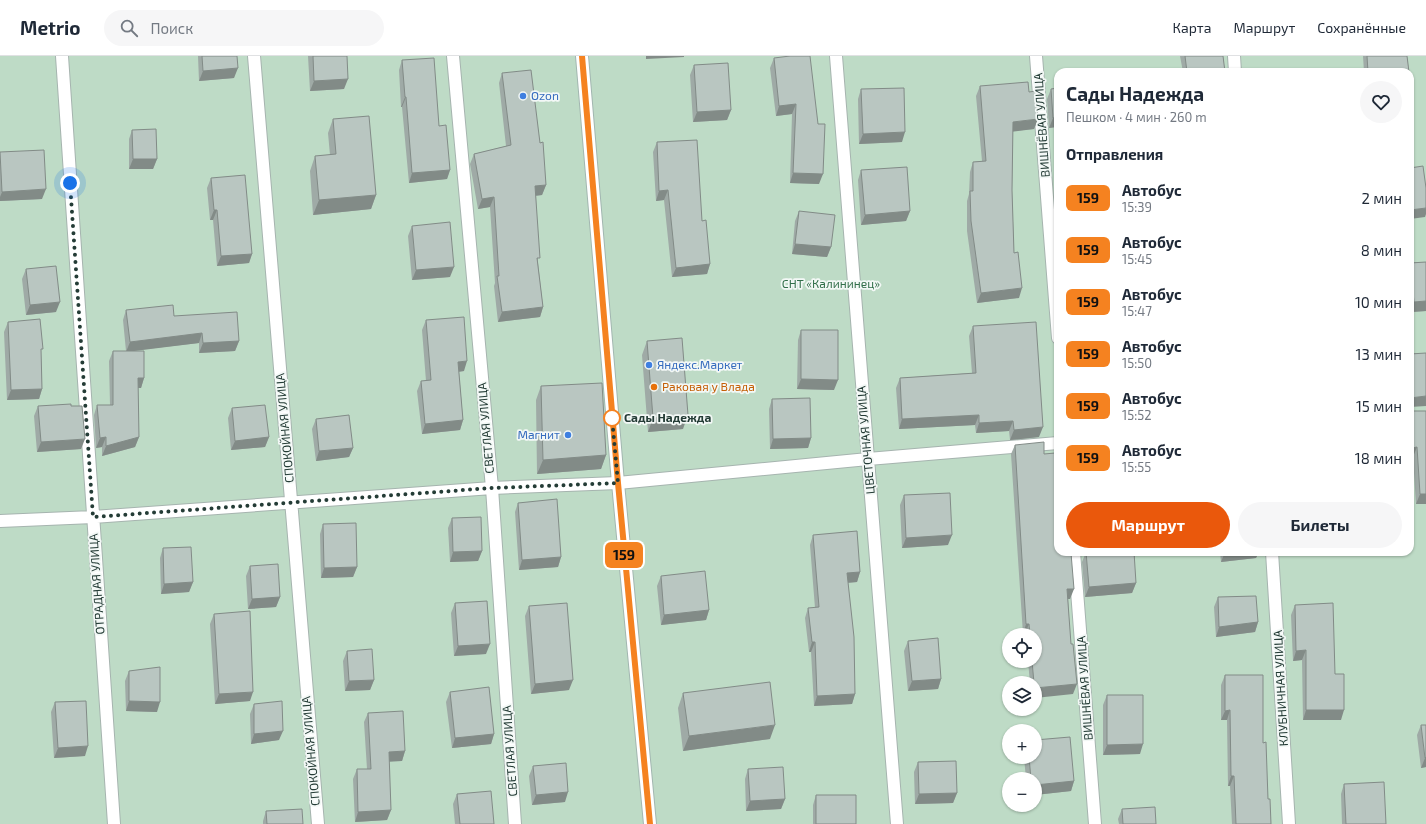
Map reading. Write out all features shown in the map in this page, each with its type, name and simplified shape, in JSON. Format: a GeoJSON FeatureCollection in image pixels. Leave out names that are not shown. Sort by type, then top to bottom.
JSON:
{"type":"FeatureCollection","features":[{"type":"Feature","properties":{"kind":"street","name":"ОТРАДНАЯ УЛИЦА"},"geometry":{"type":"LineString","coordinates":[[62,56],[114,824]]}},
{"type":"Feature","properties":{"kind":"street","name":"СПОКОЙНАЯ УЛИЦА"},"geometry":{"type":"LineString","coordinates":[[254,56],[318,824]]}},
{"type":"Feature","properties":{"kind":"street","name":"СВЕТЛАЯ УЛИЦА"},"geometry":{"type":"LineString","coordinates":[[453,56],[492,488],[515,824]]}},
{"type":"Feature","properties":{"kind":"street"},"geometry":{"type":"LineString","coordinates":[[582,56],[618,483],[650,824]]}},
{"type":"Feature","properties":{"kind":"street","name":"ЦВЕТОЧНАЯ УЛИЦА"},"geometry":{"type":"LineString","coordinates":[[836,56],[897,824]]}},
{"type":"Feature","properties":{"kind":"street","name":"ВИШНЁВАЯ УЛИЦА"},"geometry":{"type":"LineString","coordinates":[[1036,56],[1054,287]]}},
{"type":"Feature","properties":{"kind":"street"},"geometry":{"type":"LineString","coordinates":[[1234,56],[1235,68]]}},
{"type":"Feature","properties":{"kind":"street"},"geometry":{"type":"LineString","coordinates":[[0,521],[93,517],[492,488],[618,483],[868,459],[1054,443]]}},
{"type":"Feature","properties":{"kind":"street","name":"ВИШНЁВАЯ УЛИЦА"},"geometry":{"type":"LineString","coordinates":[[1074,556],[1095,824]]}},
{"type":"Feature","properties":{"kind":"street","name":"КЛУБНИЧНАЯ УЛИЦА"},"geometry":{"type":"LineString","coordinates":[[1272,556],[1289,824]]}},
{"type":"Feature","properties":{"kind":"green space","name":"СНТ «Калининец»"},"geometry":{"type":"Polygon","coordinates":[[[0,56],[1426,56],[1426,824],[0,824],[0,56]]]}},
{"type":"Feature","properties":{"kind":"building"},"geometry":{"type":"Polygon","coordinates":[[[202,56],[237,56],[238,68],[203,71],[202,56]]]}},
{"type":"Feature","properties":{"kind":"building"},"geometry":{"type":"Polygon","coordinates":[[[313,56],[347,56],[348,79],[314,81],[313,56]]]}},
{"type":"Feature","properties":{"kind":"building"},"geometry":{"type":"Polygon","coordinates":[[[810,56],[818,124],[825,124],[823,174],[793,173],[796,104],[779,106],[774,58],[810,56]]]}},
{"type":"Feature","properties":{"kind":"building"},"geometry":{"type":"Polygon","coordinates":[[[1185,56],[1223,56],[1224,68],[1186,68],[1185,56]]]}},
{"type":"Feature","properties":{"kind":"building"},"geometry":{"type":"Polygon","coordinates":[[[1367,56],[1407,56],[1408,68],[1368,68],[1367,56]]]}},
{"type":"Feature","properties":{"kind":"building"},"geometry":{"type":"Polygon","coordinates":[[[434,58],[439,126],[446,125],[450,170],[412,173],[402,60],[434,58]]]}},
{"type":"Feature","properties":{"kind":"building"},"geometry":{"type":"Polygon","coordinates":[[[728,63],[731,110],[697,112],[694,65],[728,63]]]}},
{"type":"Feature","properties":{"kind":"building"},"geometry":{"type":"Polygon","coordinates":[[[531,70],[540,143],[543,142],[546,185],[535,186],[540,258],[537,258],[543,307],[502,312],[497,276],[499,276],[494,197],[482,199],[474,154],[511,145],[502,73],[531,70]]]}},
{"type":"Feature","properties":{"kind":"building"},"geometry":{"type":"Polygon","coordinates":[[[1028,82],[1029,92],[1036,91],[1038,119],[1013,122],[1012,190],[1014,253],[1018,252],[1022,288],[981,293],[971,221],[970,191],[973,191],[973,162],[986,161],[980,86],[1028,82]]]}},
{"type":"Feature","properties":{"kind":"building"},"geometry":{"type":"Polygon","coordinates":[[[904,88],[905,132],[863,134],[861,89],[904,88]]]}},
{"type":"Feature","properties":{"kind":"building"},"geometry":{"type":"Polygon","coordinates":[[[1051,89],[1054,89],[1053,118],[1051,89]]]}},
{"type":"Feature","properties":{"kind":"building"},"geometry":{"type":"Polygon","coordinates":[[[369,116],[376,195],[319,200],[315,156],[336,154],[333,119],[369,116]]]}},
{"type":"Feature","properties":{"kind":"building"},"geometry":{"type":"Polygon","coordinates":[[[156,129],[157,159],[133,159],[132,130],[156,129]]]}},
{"type":"Feature","properties":{"kind":"building"},"geometry":{"type":"Polygon","coordinates":[[[697,140],[702,221],[706,220],[710,264],[676,268],[668,190],[659,191],[657,142],[697,140]]]}},
{"type":"Feature","properties":{"kind":"building"},"geometry":{"type":"Polygon","coordinates":[[[44,150],[46,189],[2,192],[0,152],[44,150]]]}},
{"type":"Feature","properties":{"kind":"building"},"geometry":{"type":"Polygon","coordinates":[[[1423,166],[1426,188],[1426,208],[1414,210],[1414,167],[1423,166]]]}},
{"type":"Feature","properties":{"kind":"building"},"geometry":{"type":"Polygon","coordinates":[[[907,167],[910,211],[865,215],[861,170],[907,167]]]}},
{"type":"Feature","properties":{"kind":"building"},"geometry":{"type":"Polygon","coordinates":[[[245,175],[252,254],[221,256],[217,210],[214,210],[211,178],[245,175]]]}},
{"type":"Feature","properties":{"kind":"building"},"geometry":{"type":"Polygon","coordinates":[[[799,211],[835,215],[831,247],[795,244],[799,211]]]}},
{"type":"Feature","properties":{"kind":"building"},"geometry":{"type":"Polygon","coordinates":[[[450,222],[454,267],[416,270],[412,226],[450,222]]]}},
{"type":"Feature","properties":{"kind":"building"},"geometry":{"type":"Polygon","coordinates":[[[1426,262],[1426,301],[1414,302],[1414,263],[1426,262]]]}},
{"type":"Feature","properties":{"kind":"building"},"geometry":{"type":"Polygon","coordinates":[[[56,266],[60,302],[30,305],[26,269],[56,266]]]}},
{"type":"Feature","properties":{"kind":"building"},"geometry":{"type":"Polygon","coordinates":[[[173,305],[174,316],[237,312],[239,341],[203,343],[202,333],[130,342],[126,310],[173,305]]]}},
{"type":"Feature","properties":{"kind":"building"},"geometry":{"type":"Polygon","coordinates":[[[464,317],[467,361],[458,362],[463,420],[425,424],[421,381],[431,380],[426,320],[464,317]]]}},
{"type":"Feature","properties":{"kind":"building"},"geometry":{"type":"Polygon","coordinates":[[[40,319],[43,349],[41,349],[42,389],[11,390],[8,322],[40,319]]]}},
{"type":"Feature","properties":{"kind":"building"},"geometry":{"type":"Polygon","coordinates":[[[1036,322],[1043,427],[1014,430],[1013,421],[979,423],[979,415],[902,419],[900,378],[976,373],[973,326],[1036,322]]]}},
{"type":"Feature","properties":{"kind":"building"},"geometry":{"type":"Polygon","coordinates":[[[801,330],[838,330],[838,380],[801,379],[801,330]]]}},
{"type":"Feature","properties":{"kind":"building"},"geometry":{"type":"Polygon","coordinates":[[[682,338],[688,415],[653,418],[647,341],[682,338]]]}},
{"type":"Feature","properties":{"kind":"building"},"geometry":{"type":"Polygon","coordinates":[[[113,351],[144,351],[144,378],[138,378],[139,437],[106,446],[106,437],[100,438],[97,405],[113,405],[113,351]]]}},
{"type":"Feature","properties":{"kind":"building"},"geometry":{"type":"Polygon","coordinates":[[[1426,353],[1426,396],[1414,398],[1414,354],[1426,353]]]}},
{"type":"Feature","properties":{"kind":"building","name":"Магнит"},"geometry":{"type":"Polygon","coordinates":[[[602,383],[606,455],[543,460],[541,386],[602,383]]]}},
{"type":"Feature","properties":{"kind":"building"},"geometry":{"type":"Polygon","coordinates":[[[810,398],[811,438],[773,439],[772,399],[810,398]]]}},
{"type":"Feature","properties":{"kind":"building"},"geometry":{"type":"Polygon","coordinates":[[[71,404],[71,406],[82,406],[85,439],[41,442],[38,406],[71,404]]]}},
{"type":"Feature","properties":{"kind":"building"},"geometry":{"type":"Polygon","coordinates":[[[265,405],[269,437],[235,441],[232,408],[265,405]]]}},
{"type":"Feature","properties":{"kind":"building"},"geometry":{"type":"Polygon","coordinates":[[[1414,411],[1426,411],[1426,494],[1420,494],[1417,447],[1414,448],[1414,411]]]}},
{"type":"Feature","properties":{"kind":"building"},"geometry":{"type":"Polygon","coordinates":[[[349,415],[353,448],[319,451],[316,419],[349,415]]]}},
{"type":"Feature","properties":{"kind":"building"},"geometry":{"type":"Polygon","coordinates":[[[1044,442],[1044,454],[1054,453],[1054,556],[1071,556],[1074,589],[1067,589],[1071,644],[1073,644],[1077,684],[1042,687],[1042,676],[1033,676],[1033,668],[1042,668],[1042,628],[1029,628],[1029,624],[1026,624],[1015,445],[1044,442]]]}},
{"type":"Feature","properties":{"kind":"building"},"geometry":{"type":"Polygon","coordinates":[[[950,493],[952,535],[906,538],[904,495],[950,493]]]}},
{"type":"Feature","properties":{"kind":"building"},"geometry":{"type":"Polygon","coordinates":[[[557,499],[561,557],[522,560],[518,503],[557,499]]]}},
{"type":"Feature","properties":{"kind":"building"},"geometry":{"type":"Polygon","coordinates":[[[481,517],[482,551],[453,552],[452,518],[481,517]]]}},
{"type":"Feature","properties":{"kind":"building"},"geometry":{"type":"Polygon","coordinates":[[[356,523],[357,567],[324,568],[323,524],[356,523]]]}},
{"type":"Feature","properties":{"kind":"building"},"geometry":{"type":"Polygon","coordinates":[[[857,531],[860,572],[847,573],[854,637],[855,694],[817,696],[815,642],[812,642],[808,608],[819,607],[813,535],[857,531]]]}},
{"type":"Feature","properties":{"kind":"building"},"geometry":{"type":"Polygon","coordinates":[[[191,547],[193,582],[164,584],[163,548],[191,547]]]}},
{"type":"Feature","properties":{"kind":"building"},"geometry":{"type":"Polygon","coordinates":[[[1086,556],[1134,556],[1136,583],[1089,587],[1086,556]]]}},
{"type":"Feature","properties":{"kind":"building"},"geometry":{"type":"Polygon","coordinates":[[[278,564],[280,597],[252,599],[250,566],[278,564]]]}},
{"type":"Feature","properties":{"kind":"building"},"geometry":{"type":"Polygon","coordinates":[[[705,571],[709,610],[664,615],[661,576],[705,571]]]}},
{"type":"Feature","properties":{"kind":"building"},"geometry":{"type":"Polygon","coordinates":[[[1256,596],[1258,622],[1219,627],[1218,597],[1256,596]]]}},
{"type":"Feature","properties":{"kind":"building"},"geometry":{"type":"Polygon","coordinates":[[[487,601],[490,644],[458,646],[455,603],[487,601]]]}},
{"type":"Feature","properties":{"kind":"building"},"geometry":{"type":"Polygon","coordinates":[[[567,603],[573,680],[535,684],[529,606],[567,603]]]}},
{"type":"Feature","properties":{"kind":"building"},"geometry":{"type":"Polygon","coordinates":[[[1333,603],[1335,674],[1344,674],[1344,710],[1306,710],[1306,650],[1296,651],[1295,605],[1333,603]]]}},
{"type":"Feature","properties":{"kind":"building"},"geometry":{"type":"Polygon","coordinates":[[[250,611],[253,692],[219,694],[214,614],[250,611]]]}},
{"type":"Feature","properties":{"kind":"building"},"geometry":{"type":"Polygon","coordinates":[[[938,638],[941,679],[912,681],[908,641],[938,638]]]}},
{"type":"Feature","properties":{"kind":"building"},"geometry":{"type":"Polygon","coordinates":[[[372,649],[374,680],[349,681],[347,651],[372,649]]]}},
{"type":"Feature","properties":{"kind":"building"},"geometry":{"type":"Polygon","coordinates":[[[160,667],[160,702],[129,701],[129,671],[160,667]]]}},
{"type":"Feature","properties":{"kind":"building"},"geometry":{"type":"Polygon","coordinates":[[[1225,675],[1263,675],[1263,743],[1266,742],[1268,799],[1270,799],[1271,824],[1236,824],[1234,776],[1231,776],[1230,710],[1225,711],[1225,675]]]}},
{"type":"Feature","properties":{"kind":"building"},"geometry":{"type":"Polygon","coordinates":[[[770,682],[775,725],[689,736],[683,693],[770,682]]]}},
{"type":"Feature","properties":{"kind":"building"},"geometry":{"type":"Polygon","coordinates":[[[489,687],[494,734],[455,738],[450,692],[489,687]]]}},
{"type":"Feature","properties":{"kind":"building"},"geometry":{"type":"Polygon","coordinates":[[[1107,695],[1143,695],[1143,744],[1107,745],[1107,695]]]}},
{"type":"Feature","properties":{"kind":"building"},"geometry":{"type":"Polygon","coordinates":[[[86,701],[88,746],[58,748],[55,702],[86,701]]]}},
{"type":"Feature","properties":{"kind":"building"},"geometry":{"type":"Polygon","coordinates":[[[282,701],[283,731],[254,734],[254,704],[282,701]]]}},
{"type":"Feature","properties":{"kind":"building"},"geometry":{"type":"Polygon","coordinates":[[[403,711],[405,751],[389,752],[391,810],[358,812],[357,769],[371,769],[368,713],[403,711]]]}},
{"type":"Feature","properties":{"kind":"building"},"geometry":{"type":"Polygon","coordinates":[[[1421,725],[1426,725],[1425,758],[1421,725]]]}},
{"type":"Feature","properties":{"kind":"building"},"geometry":{"type":"Polygon","coordinates":[[[1070,737],[1074,781],[1042,784],[1042,772],[1030,772],[1030,764],[1042,764],[1042,739],[1070,737]]]}},
{"type":"Feature","properties":{"kind":"building"},"geometry":{"type":"Polygon","coordinates":[[[956,761],[957,793],[919,794],[918,762],[956,761]]]}},
{"type":"Feature","properties":{"kind":"building"},"geometry":{"type":"Polygon","coordinates":[[[566,763],[568,792],[536,795],[533,766],[566,763]]]}},
{"type":"Feature","properties":{"kind":"building"},"geometry":{"type":"Polygon","coordinates":[[[783,767],[785,799],[750,801],[748,769],[783,767]]]}},
{"type":"Feature","properties":{"kind":"building"},"geometry":{"type":"Polygon","coordinates":[[[1384,782],[1386,824],[1346,824],[1344,784],[1384,782]]]}},
{"type":"Feature","properties":{"kind":"building"},"geometry":{"type":"Polygon","coordinates":[[[491,791],[494,824],[460,824],[457,794],[491,791]]]}},
{"type":"Feature","properties":{"kind":"building"},"geometry":{"type":"Polygon","coordinates":[[[816,795],[856,795],[856,824],[816,824],[816,795]]]}},
{"type":"Feature","properties":{"kind":"building"},"geometry":{"type":"Polygon","coordinates":[[[1155,807],[1156,824],[1123,824],[1122,809],[1155,807]]]}},
{"type":"Feature","properties":{"kind":"building"},"geometry":{"type":"Polygon","coordinates":[[[302,809],[303,824],[267,824],[266,811],[302,809]]]}},
{"type":"Feature","properties":{"kind":"bus line","name":"159"},"geometry":{"type":"LineString","coordinates":[[582,56],[618,483],[650,824]]}},
{"type":"Feature","properties":{"kind":"place","name":"Ozon"},"geometry":{"type":"Point","coordinates":[523,96]}},
{"type":"Feature","properties":{"kind":"place","name":"Яндекс.Маркет"},"geometry":{"type":"Point","coordinates":[649,365]}},
{"type":"Feature","properties":{"kind":"place","name":"Раковая у Влада"},"geometry":{"type":"Point","coordinates":[654,387]}},
{"type":"Feature","properties":{"kind":"place","name":"Сады Надежда"},"geometry":{"type":"Point","coordinates":[612,418]}},
{"type":"Feature","properties":{"kind":"place","name":"Магнит"},"geometry":{"type":"Point","coordinates":[568,435]}},
{"type":"Feature","properties":{"kind":"route"},"geometry":{"type":"LineString","coordinates":[[70,183],[93,517],[492,488],[618,483],[612,418]]}}]}
